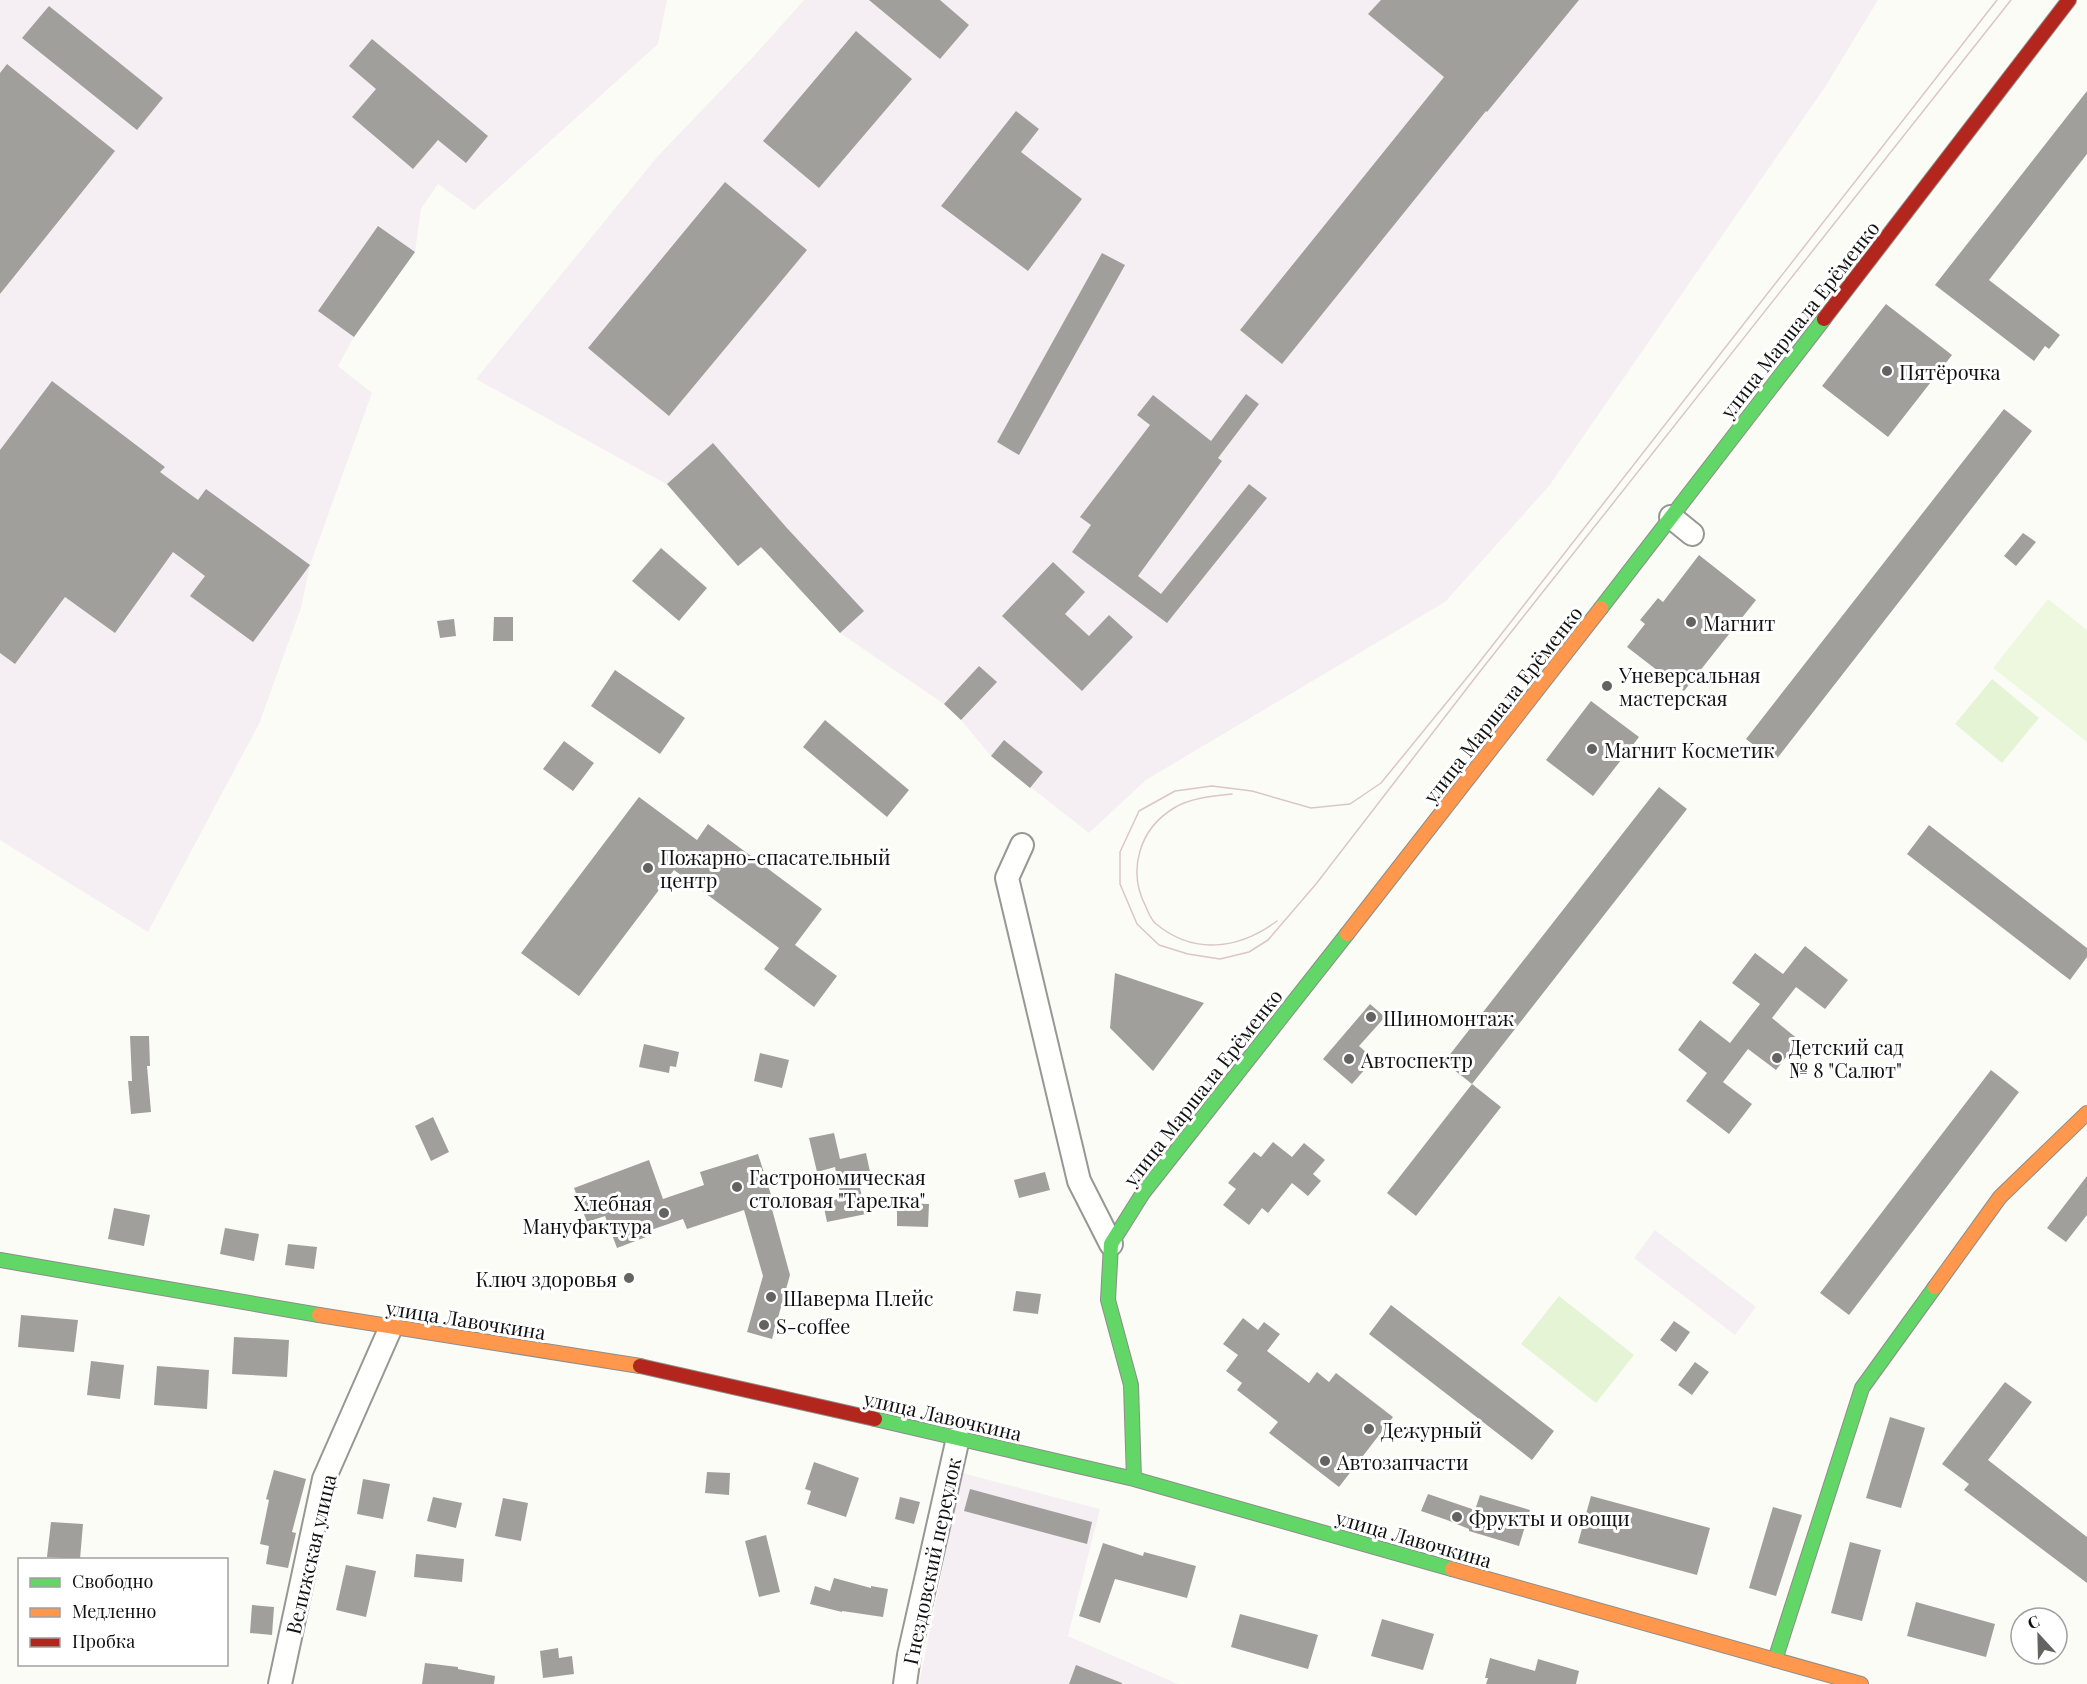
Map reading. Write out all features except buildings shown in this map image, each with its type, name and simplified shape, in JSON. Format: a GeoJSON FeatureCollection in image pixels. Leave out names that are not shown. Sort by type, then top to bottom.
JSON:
{"type":"FeatureCollection","features":[{"type":"Feature","properties":{"kind":"main road","name":"улица Маршала Ерёменко"},"geometry":{"type":"LineString","coordinates":[[1134,1479],[1131,1385],[1108,1300],[1111,1244],[1143,1193],[1458,794],[2069,0]]}},
{"type":"Feature","properties":{"kind":"main road"},"geometry":{"type":"LineString","coordinates":[[1775,1660],[1862,1388],[2000,1197],[2087,1113]]}},
{"type":"Feature","properties":{"kind":"main road","name":"улица Лавочкина"},"geometry":{"type":"LineString","coordinates":[[0,1260],[391,1327],[658,1369],[1134,1479],[1861,1684]]}},
{"type":"Feature","properties":{"kind":"street"},"geometry":{"type":"LineString","coordinates":[[1671,518],[1692,534]]}},
{"type":"Feature","properties":{"kind":"street"},"geometry":{"type":"LineString","coordinates":[[1022,845],[1006,878],[1079,1180],[1111,1244]]}},
{"type":"Feature","properties":{"kind":"street","name":"Велижская улица"},"geometry":{"type":"LineString","coordinates":[[280,1684],[324,1479],[391,1327]]}},
{"type":"Feature","properties":{"kind":"street","name":"Гнездовский переулок"},"geometry":{"type":"LineString","coordinates":[[905,1684],[958,1438]]}},
{"type":"Feature","properties":{"kind":"shaded area"},"geometry":{"type":"Polygon","coordinates":[[[0,0],[667,0],[658,44],[474,210],[438,184],[421,209],[415,252],[354,337],[338,366],[372,393],[310,565],[301,608],[259,724],[148,932],[0,840],[0,0]]]}},
{"type":"Feature","properties":{"kind":"shaded area"},"geometry":{"type":"Polygon","coordinates":[[[804,0],[1878,0],[1825,87],[1549,486],[1445,602],[1146,780],[1089,833],[991,756],[961,720],[944,704],[840,633],[765,551],[759,548],[738,566],[666,484],[476,379],[657,157],[804,0]]]}},
{"type":"Feature","properties":{"kind":"shaded area"},"geometry":{"type":"Polygon","coordinates":[[[1655,1230],[1756,1307],[1735,1335],[1634,1258],[1655,1230]]]}},
{"type":"Feature","properties":{"kind":"shaded area"},"geometry":{"type":"Polygon","coordinates":[[[962,1473],[1100,1509],[1068,1636],[1178,1684],[919,1684],[962,1473]]]}},
{"type":"Feature","properties":{"kind":"green space"},"geometry":{"type":"Polygon","coordinates":[[[2048,599],[2087,630],[2087,742],[1993,668],[2048,599]]]}},
{"type":"Feature","properties":{"kind":"green space"},"geometry":{"type":"Polygon","coordinates":[[[1992,679],[2039,718],[2002,763],[1955,724],[1992,679]]]}},
{"type":"Feature","properties":{"kind":"green space"},"geometry":{"type":"Polygon","coordinates":[[[1559,1296],[1634,1355],[1596,1403],[1521,1344],[1559,1296]]]}},
{"type":"Feature","properties":{"kind":"tram line"},"geometry":{"type":"LineString","coordinates":[[1997,0],[1474,669],[1381,783],[1350,804],[1311,808],[1252,791],[1212,786],[1175,791],[1139,811],[1120,852],[1120,884],[1137,924],[1159,945],[1188,954],[1220,959],[1249,952],[1268,940],[1316,884],[1478,674],[2011,0]]}},
{"type":"Feature","properties":{"kind":"tram line"},"geometry":{"type":"LineString","coordinates":[[1232,794],[1187,802],[1174,808],[1152,827],[1145,839],[1137,865],[1140,893],[1152,920],[1170,934],[1185,941],[1216,945],[1232,943],[1247,938],[1277,921]]}},
{"type":"Feature","properties":{"kind":"traffic: fast"},"geometry":{"type":"LineString","coordinates":[[1601,608],[1824,319]]}},
{"type":"Feature","properties":{"kind":"traffic: fast"},"geometry":{"type":"LineString","coordinates":[[1134,1479],[1131,1385],[1108,1300],[1111,1244],[1143,1193],[1347,934]]}},
{"type":"Feature","properties":{"kind":"traffic: fast"},"geometry":{"type":"LineString","coordinates":[[0,1260],[319,1315]]}},
{"type":"Feature","properties":{"kind":"traffic: fast"},"geometry":{"type":"LineString","coordinates":[[1775,1660],[1862,1388],[1935,1287]]}},
{"type":"Feature","properties":{"kind":"traffic: fast"},"geometry":{"type":"LineString","coordinates":[[875,1419],[1134,1479],[1452,1569]]}},
{"type":"Feature","properties":{"kind":"traffic: slow"},"geometry":{"type":"LineString","coordinates":[[1347,934],[1601,608]]}},
{"type":"Feature","properties":{"kind":"traffic: slow"},"geometry":{"type":"LineString","coordinates":[[1935,1287],[2000,1197],[2087,1113]]}},
{"type":"Feature","properties":{"kind":"traffic: slow"},"geometry":{"type":"LineString","coordinates":[[319,1315],[640,1366]]}},
{"type":"Feature","properties":{"kind":"traffic: slow"},"geometry":{"type":"LineString","coordinates":[[1452,1569],[1861,1684]]}},
{"type":"Feature","properties":{"kind":"traffic: jam"},"geometry":{"type":"LineString","coordinates":[[1824,319],[2069,0]]}},
{"type":"Feature","properties":{"kind":"traffic: jam"},"geometry":{"type":"LineString","coordinates":[[640,1366],[875,1419]]}},
{"type":"Feature","properties":{"kind":"place","name":"Пятёрочка"},"geometry":{"type":"Point","coordinates":[1887,371]}},
{"type":"Feature","properties":{"kind":"place","name":"Магнит"},"geometry":{"type":"Point","coordinates":[1691,622]}},
{"type":"Feature","properties":{"kind":"place","name":"Уневерсальная мастерская"},"geometry":{"type":"Point","coordinates":[1607,686]}},
{"type":"Feature","properties":{"kind":"place","name":"Магнит Косметик"},"geometry":{"type":"Point","coordinates":[1592,749]}},
{"type":"Feature","properties":{"kind":"place","name":"Пожарно-спасательный центр"},"geometry":{"type":"Point","coordinates":[648,868]}},
{"type":"Feature","properties":{"kind":"place","name":"Шиномонтаж"},"geometry":{"type":"Point","coordinates":[1371,1017]}},
{"type":"Feature","properties":{"kind":"place","name":"Детский сад № 8 \"Салют\""},"geometry":{"type":"Point","coordinates":[1777,1058]}},
{"type":"Feature","properties":{"kind":"place","name":"Автоспектр"},"geometry":{"type":"Point","coordinates":[1349,1059]}},
{"type":"Feature","properties":{"kind":"place","name":"Гастрономическая столовая \"Тарелка\""},"geometry":{"type":"Point","coordinates":[737,1187]}},
{"type":"Feature","properties":{"kind":"place","name":"Хлебная Мануфактура"},"geometry":{"type":"Point","coordinates":[664,1213]}},
{"type":"Feature","properties":{"kind":"place","name":"Ключ здоровья"},"geometry":{"type":"Point","coordinates":[629,1278]}},
{"type":"Feature","properties":{"kind":"place","name":"Шаверма Плейс"},"geometry":{"type":"Point","coordinates":[771,1297]}},
{"type":"Feature","properties":{"kind":"place","name":"S-coffee"},"geometry":{"type":"Point","coordinates":[764,1325]}},
{"type":"Feature","properties":{"kind":"place","name":"Дежурный"},"geometry":{"type":"Point","coordinates":[1369,1429]}},
{"type":"Feature","properties":{"kind":"place","name":"Автозапчасти"},"geometry":{"type":"Point","coordinates":[1325,1461]}},
{"type":"Feature","properties":{"kind":"place","name":"Фрукты и овощи"},"geometry":{"type":"Point","coordinates":[1457,1517]}}]}
